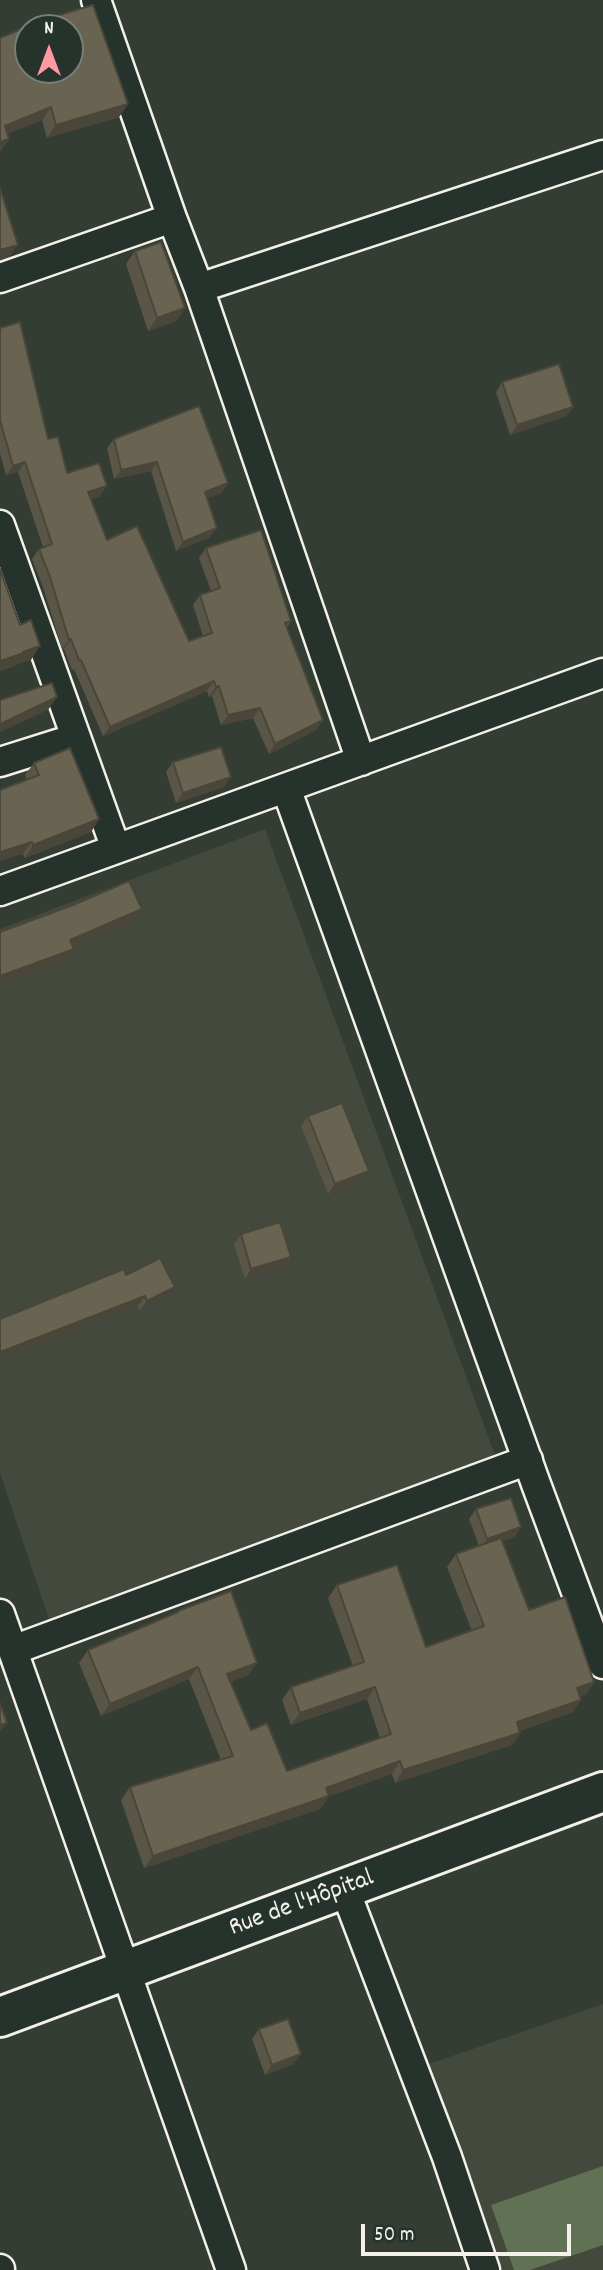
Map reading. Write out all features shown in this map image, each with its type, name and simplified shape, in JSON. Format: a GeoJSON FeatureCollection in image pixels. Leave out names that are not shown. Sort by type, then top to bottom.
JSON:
{"type":"FeatureCollection","features":[{"type":"Feature","properties":{"kind":"main road","name":"Rue de l'Hôpital"},"geometry":{"type":"LineString","coordinates":[[0,2017],[603,1792]]}},
{"type":"Feature","properties":{"kind":"street"},"geometry":{"type":"LineString","coordinates":[[96,0],[199,288],[362,761]]}},
{"type":"Feature","properties":{"kind":"street"},"geometry":{"type":"LineString","coordinates":[[199,288],[603,155]]}},
{"type":"Feature","properties":{"kind":"street"},"geometry":{"type":"LineString","coordinates":[[0,278],[172,218]]}},
{"type":"Feature","properties":{"kind":"street"},"geometry":{"type":"LineString","coordinates":[[0,526],[116,849]]}},
{"type":"Feature","properties":{"kind":"street"},"geometry":{"type":"LineString","coordinates":[[0,891],[603,673]]}},
{"type":"Feature","properties":{"kind":"street"},"geometry":{"type":"LineString","coordinates":[[0,762],[76,738]]}},
{"type":"Feature","properties":{"kind":"street"},"geometry":{"type":"LineString","coordinates":[[286,788],[603,1664]]}},
{"type":"Feature","properties":{"kind":"street"},"geometry":{"type":"LineString","coordinates":[[13,1650],[528,1460]]}},
{"type":"Feature","properties":{"kind":"street"},"geometry":{"type":"LineString","coordinates":[[0,1614],[232,2270]]}},
{"type":"Feature","properties":{"kind":"street"},"geometry":{"type":"LineString","coordinates":[[345,1890],[447,2157],[485,2270]]}},
{"type":"Feature","properties":{"kind":"shaded area"},"geometry":{"type":"Polygon","coordinates":[[[265,829],[495,1455],[49,1619],[0,1473],[0,929],[265,829]]]}},
{"type":"Feature","properties":{"kind":"shaded area"},"geometry":{"type":"Polygon","coordinates":[[[603,2004],[603,2270],[502,2270],[426,2065],[603,2004]]]}},
{"type":"Feature","properties":{"kind":"green space"},"geometry":{"type":"Polygon","coordinates":[[[603,2166],[603,2245],[530,2270],[514,2270],[491,2205],[603,2166]]]}},
{"type":"Feature","properties":{"kind":"building"},"geometry":{"type":"Polygon","coordinates":[[[93,5],[128,104],[56,125],[51,107],[5,126],[9,139],[0,142],[0,38],[14,32],[14,84],[84,84],[84,14],[63,14],[93,5]]]}},
{"type":"Feature","properties":{"kind":"building"},"geometry":{"type":"Polygon","coordinates":[[[0,188],[18,245],[0,250],[0,188]]]}},
{"type":"Feature","properties":{"kind":"building"},"geometry":{"type":"Polygon","coordinates":[[[161,242],[185,308],[157,318],[135,251],[161,242]]]}},
{"type":"Feature","properties":{"kind":"building"},"geometry":{"type":"Polygon","coordinates":[[[20,322],[48,439],[58,437],[67,473],[99,463],[107,486],[88,492],[107,540],[137,526],[189,641],[212,633],[200,595],[220,588],[206,548],[261,530],[291,621],[285,623],[323,720],[275,744],[260,708],[228,715],[219,686],[216,687],[214,681],[110,727],[81,660],[71,639],[69,640],[39,549],[52,544],[25,462],[13,466],[0,420],[0,328],[20,322]]]}},
{"type":"Feature","properties":{"kind":"building"},"geometry":{"type":"Polygon","coordinates":[[[559,364],[573,407],[517,425],[502,382],[559,364]]]}},
{"type":"Feature","properties":{"kind":"building"},"geometry":{"type":"Polygon","coordinates":[[[199,406],[228,483],[205,492],[217,528],[183,542],[157,462],[121,470],[114,439],[199,406]]]}},
{"type":"Feature","properties":{"kind":"building"},"geometry":{"type":"Polygon","coordinates":[[[0,569],[20,625],[31,620],[40,646],[0,661],[0,569]]]}},
{"type":"Feature","properties":{"kind":"building"},"geometry":{"type":"Polygon","coordinates":[[[52,683],[57,697],[0,724],[0,700],[52,683]]]}},
{"type":"Feature","properties":{"kind":"building"},"geometry":{"type":"Polygon","coordinates":[[[221,747],[231,777],[183,793],[173,762],[221,747]]]}},
{"type":"Feature","properties":{"kind":"building"},"geometry":{"type":"Polygon","coordinates":[[[70,748],[99,819],[33,845],[32,842],[0,852],[0,790],[39,775],[34,763],[70,748]]]}},
{"type":"Feature","properties":{"kind":"building"},"geometry":{"type":"Polygon","coordinates":[[[129,881],[142,909],[70,940],[74,949],[0,976],[0,932],[129,881]]]}},
{"type":"Feature","properties":{"kind":"building"},"geometry":{"type":"Polygon","coordinates":[[[342,1103],[369,1171],[335,1184],[308,1116],[342,1103]]]}},
{"type":"Feature","properties":{"kind":"building"},"geometry":{"type":"Polygon","coordinates":[[[280,1222],[291,1257],[251,1269],[241,1234],[280,1222]]]}},
{"type":"Feature","properties":{"kind":"building"},"geometry":{"type":"Polygon","coordinates":[[[160,1258],[175,1287],[147,1301],[145,1296],[0,1352],[0,1319],[124,1269],[126,1275],[160,1258]]]}},
{"type":"Feature","properties":{"kind":"building"},"geometry":{"type":"Polygon","coordinates":[[[511,1498],[521,1527],[487,1539],[476,1509],[511,1498]]]}},
{"type":"Feature","properties":{"kind":"building"},"geometry":{"type":"Polygon","coordinates":[[[501,1538],[529,1610],[565,1597],[594,1682],[577,1688],[581,1700],[517,1722],[520,1733],[403,1770],[400,1761],[326,1788],[329,1796],[153,1856],[130,1787],[233,1756],[198,1667],[110,1704],[88,1650],[231,1591],[257,1663],[227,1674],[251,1730],[267,1723],[287,1771],[391,1734],[375,1687],[300,1713],[291,1687],[364,1662],[337,1585],[397,1565],[426,1647],[484,1626],[456,1554],[501,1538]]]}},
{"type":"Feature","properties":{"kind":"building"},"geometry":{"type":"Polygon","coordinates":[[[0,1703],[7,1723],[0,1725],[0,1703]]]}},
{"type":"Feature","properties":{"kind":"building"},"geometry":{"type":"Polygon","coordinates":[[[288,2019],[301,2054],[272,2065],[259,2029],[288,2019]]]}}]}
